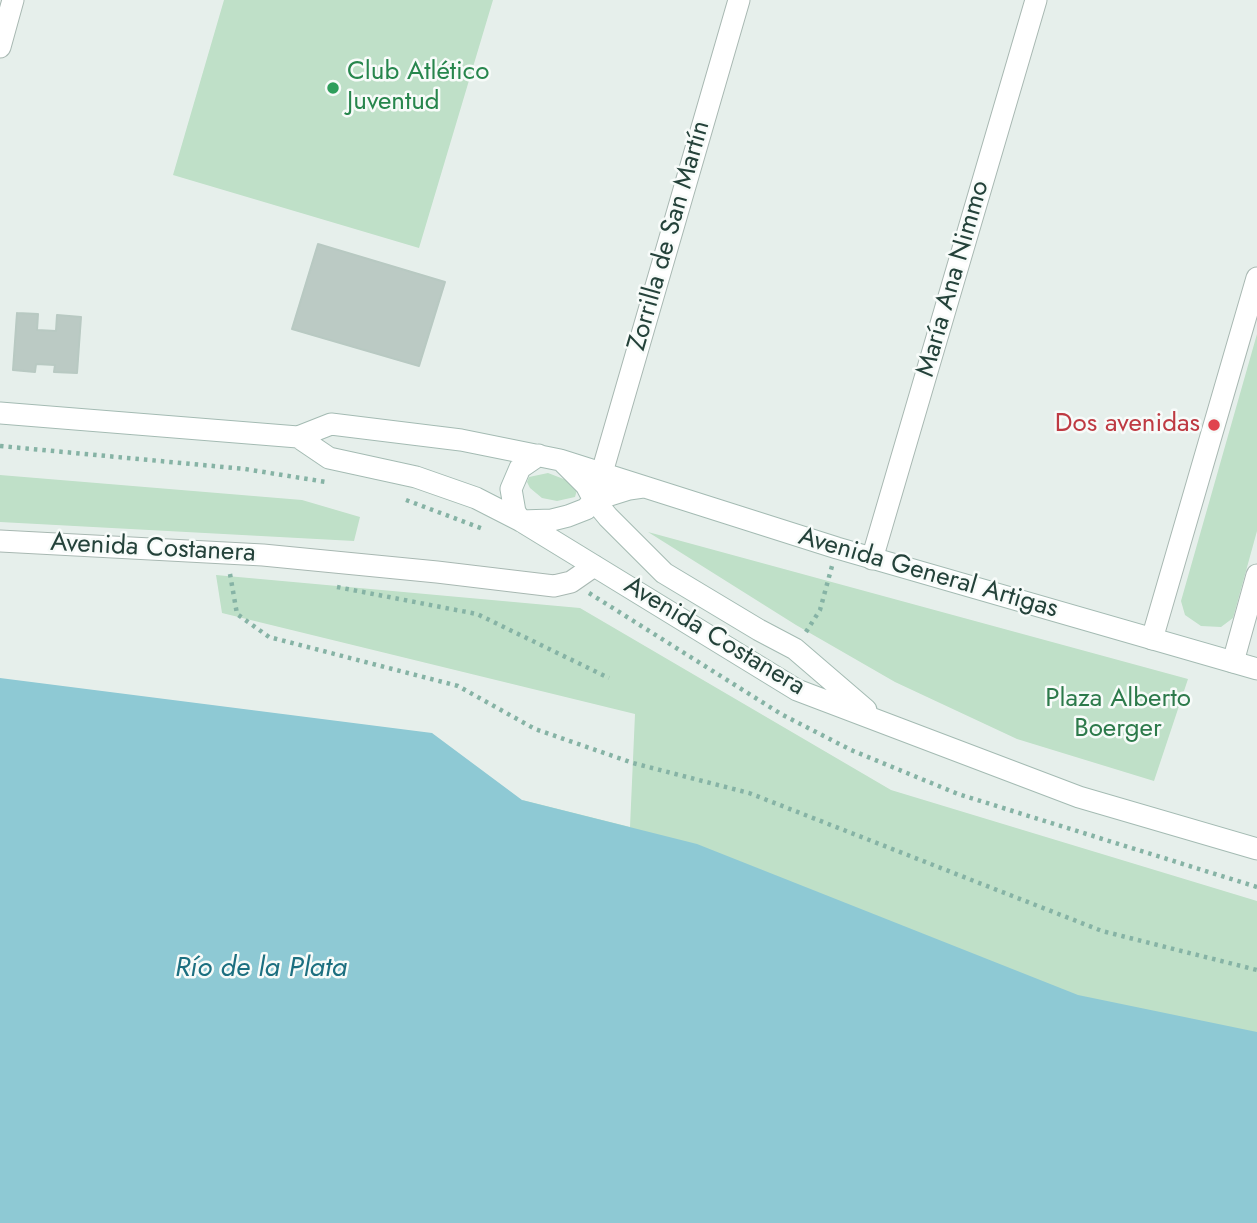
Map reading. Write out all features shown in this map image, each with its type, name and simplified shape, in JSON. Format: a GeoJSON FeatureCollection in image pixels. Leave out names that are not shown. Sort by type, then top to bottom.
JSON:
{"type":"FeatureCollection","features":[{"type":"Feature","properties":{"kind":"street"},"geometry":{"type":"LineString","coordinates":[[0,47],[13,0]]}},
{"type":"Feature","properties":{"kind":"street","name":"Zorrilla de San Martín"},"geometry":{"type":"LineString","coordinates":[[594,500],[739,0]]}},
{"type":"Feature","properties":{"kind":"street","name":"María Ana Nimmo"},"geometry":{"type":"LineString","coordinates":[[873,559],[1036,0]]}},
{"type":"Feature","properties":{"kind":"street"},"geometry":{"type":"LineString","coordinates":[[1152,639],[1257,278]]}},
{"type":"Feature","properties":{"kind":"street"},"geometry":{"type":"LineString","coordinates":[[0,413],[298,437],[331,424],[461,440],[539,455],[601,471]]}},
{"type":"Feature","properties":{"kind":"street","name":"Avenida Costanera"},"geometry":{"type":"LineString","coordinates":[[298,437],[329,458],[435,483],[475,498],[521,522],[797,690],[878,720]]}},
{"type":"Feature","properties":{"kind":"street"},"geometry":{"type":"LineString","coordinates":[[539,455],[520,468],[512,489],[514,512],[521,522],[552,520],[579,513],[594,500],[646,486]]}},
{"type":"Feature","properties":{"kind":"street","name":"Avenida Costanera"},"geometry":{"type":"LineString","coordinates":[[560,460],[586,485],[594,500],[664,573],[795,649],[878,720]]}},
{"type":"Feature","properties":{"kind":"street","name":"Avenida General Artigas"},"geometry":{"type":"LineString","coordinates":[[601,471],[873,559],[1257,669]]}},
{"type":"Feature","properties":{"kind":"street","name":"Avenida Costanera"},"geometry":{"type":"LineString","coordinates":[[0,541],[263,555],[554,586],[571,582],[594,566]]}},
{"type":"Feature","properties":{"kind":"street"},"geometry":{"type":"LineString","coordinates":[[1233,662],[1257,575]]}},
{"type":"Feature","properties":{"kind":"street"},"geometry":{"type":"LineString","coordinates":[[878,720],[1079,797],[1257,849]]}},
{"type":"Feature","properties":{"kind":"path"},"geometry":{"type":"LineString","coordinates":[[0,446],[245,469],[327,483]]}},
{"type":"Feature","properties":{"kind":"path"},"geometry":{"type":"LineString","coordinates":[[405,500],[496,534]]}},
{"type":"Feature","properties":{"kind":"path"},"geometry":{"type":"LineString","coordinates":[[795,649],[820,610],[837,548]]}},
{"type":"Feature","properties":{"kind":"path"},"geometry":{"type":"LineString","coordinates":[[229,566],[237,614],[269,637],[458,687],[535,729],[633,763],[749,793],[1102,931],[1257,970]]}},
{"type":"Feature","properties":{"kind":"path"},"geometry":{"type":"LineString","coordinates":[[571,582],[781,714],[851,750],[958,794],[1257,887]]}},
{"type":"Feature","properties":{"kind":"path"},"geometry":{"type":"LineString","coordinates":[[333,586],[477,614],[609,678]]}},
{"type":"Feature","properties":{"kind":"green space","name":"Club Atlético Juventud"},"geometry":{"type":"Polygon","coordinates":[[[224,0],[493,0],[419,248],[173,175],[224,0]]]}},
{"type":"Feature","properties":{"kind":"green space"},"geometry":{"type":"Polygon","coordinates":[[[1257,334],[1257,531],[1233,618],[1221,627],[1201,626],[1185,615],[1181,601],[1257,334]]]}},
{"type":"Feature","properties":{"kind":"green space"},"geometry":{"type":"Polygon","coordinates":[[[548,473],[574,483],[577,490],[575,497],[557,501],[542,498],[530,488],[527,482],[529,477],[548,473]]]}},
{"type":"Feature","properties":{"kind":"green space"},"geometry":{"type":"Polygon","coordinates":[[[0,475],[302,500],[360,517],[354,541],[0,522],[0,475]]]}},
{"type":"Feature","properties":{"kind":"green space","name":"Plaza Alberto Boerger"},"geometry":{"type":"Polygon","coordinates":[[[648,532],[1188,679],[1154,781],[1017,739],[895,682],[796,625],[648,532]]]}},
{"type":"Feature","properties":{"kind":"green space"},"geometry":{"type":"Polygon","coordinates":[[[216,575],[580,608],[891,790],[1257,901],[1257,1223],[522,800],[630,827],[635,714],[222,613],[216,575]]]}},
{"type":"Feature","properties":{"kind":"water","name":"Río de la Plata"},"geometry":{"type":"Polygon","coordinates":[[[0,678],[432,733],[522,800],[697,844],[1078,995],[1257,1032],[1257,1223],[0,1223],[0,678]]]}},
{"type":"Feature","properties":{"kind":"building"},"geometry":{"type":"Polygon","coordinates":[[[318,244],[445,282],[419,366],[292,329],[318,244]]]}},
{"type":"Feature","properties":{"kind":"building"},"geometry":{"type":"Polygon","coordinates":[[[17,313],[38,314],[37,330],[56,331],[57,315],[81,317],[77,373],[54,372],[55,365],[36,364],[35,372],[13,370],[17,313]]]}},
{"type":"Feature","properties":{"kind":"place","name":"Club Atlético Juventud"},"geometry":{"type":"Point","coordinates":[333,88]}},
{"type":"Feature","properties":{"kind":"place","name":"Dos avenidas"},"geometry":{"type":"Point","coordinates":[1214,425]}}]}
